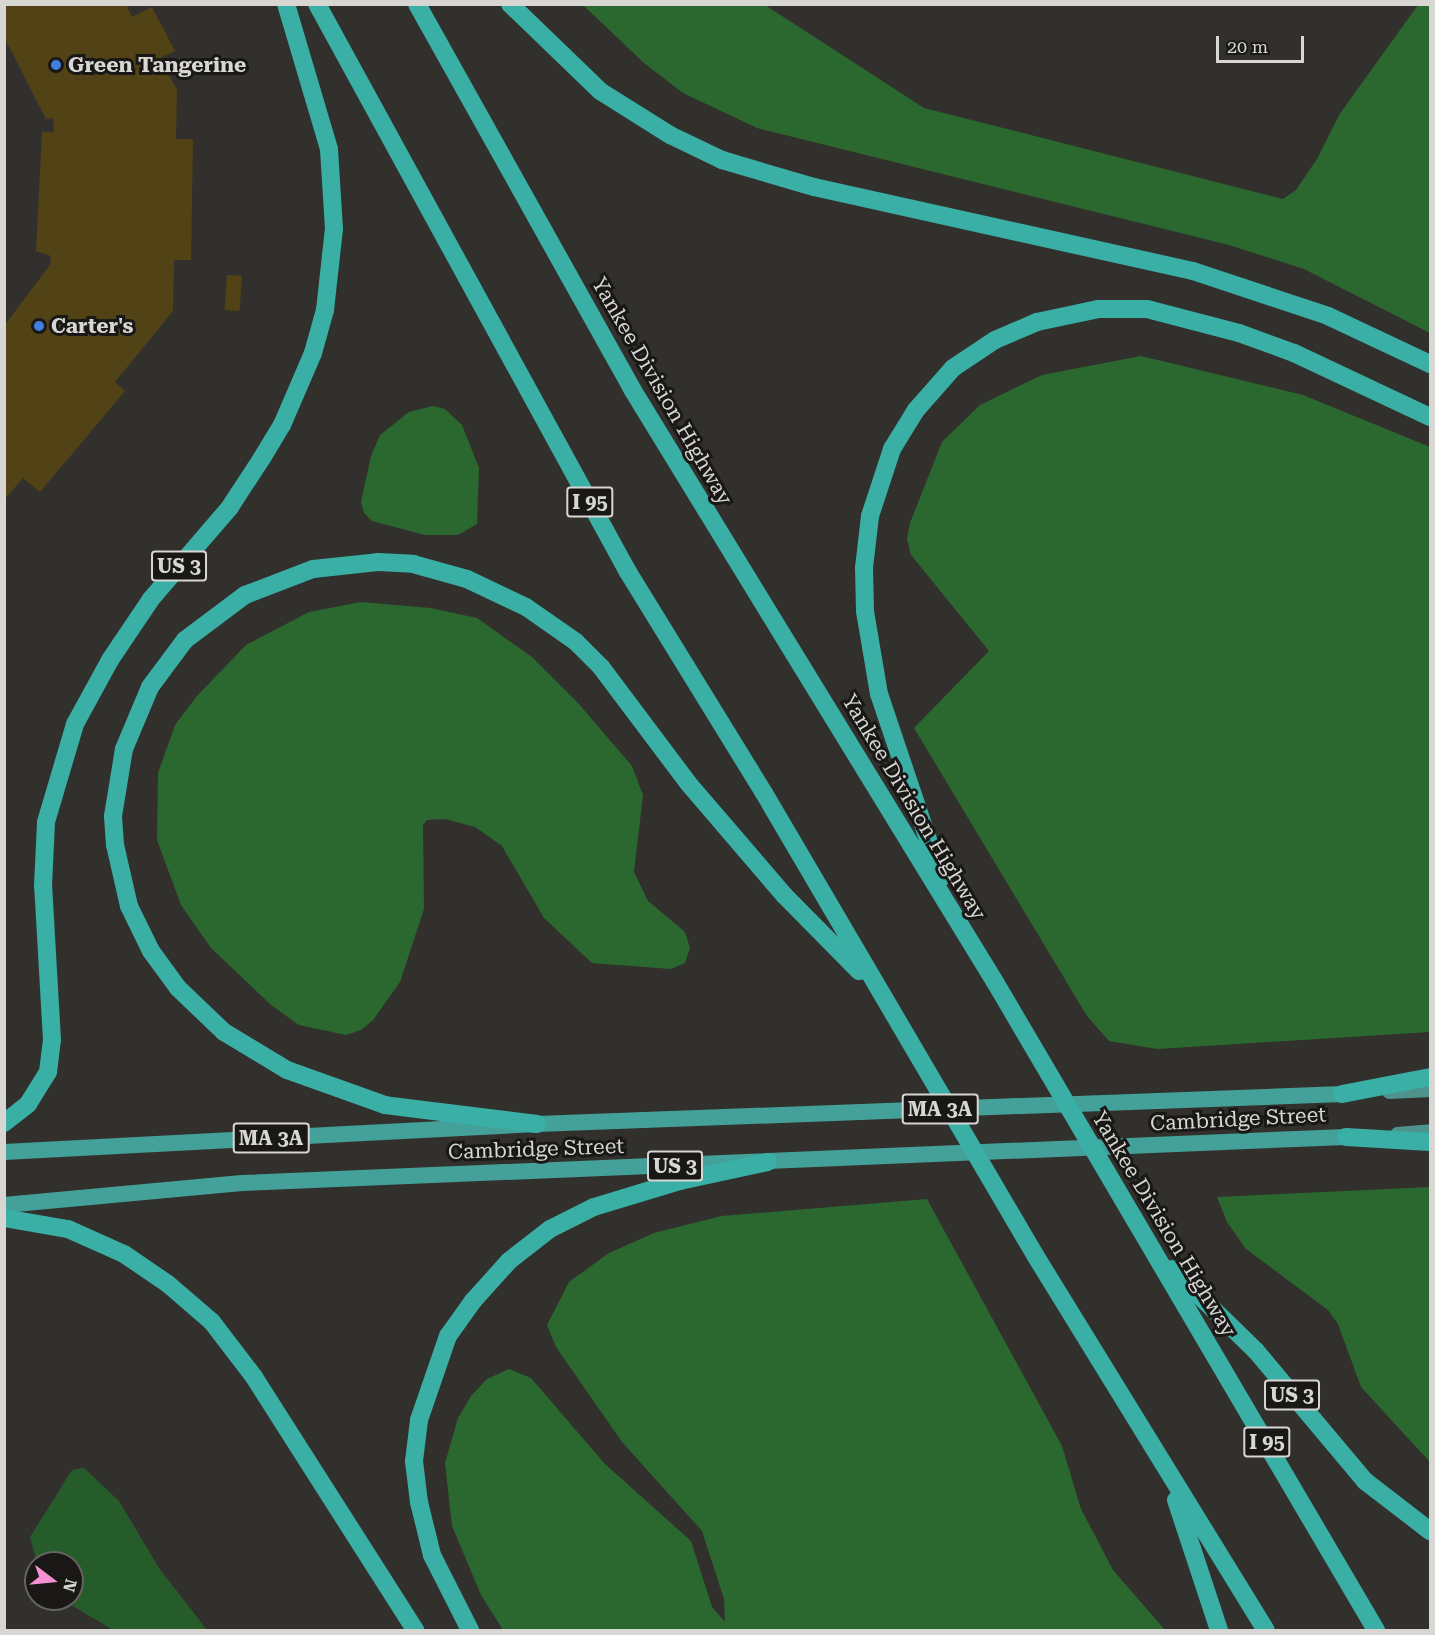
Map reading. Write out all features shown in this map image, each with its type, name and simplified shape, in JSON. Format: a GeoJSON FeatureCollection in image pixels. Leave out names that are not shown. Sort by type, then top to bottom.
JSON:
{"type":"FeatureCollection","features":[{"type":"Feature","properties":{"kind":"highway","name":"US 3"},"geometry":{"type":"LineString","coordinates":[[4,1123],[28,1104],[48,1072],[52,1040],[43,886],[46,822],[75,724],[110,660],[151,599],[230,507],[262,458],[282,425],[313,353],[326,310],[334,230],[329,149],[286,4]]}},
{"type":"Feature","properties":{"kind":"highway","name":"I 95"},"geometry":{"type":"LineString","coordinates":[[317,4],[628,572],[764,793],[1035,1255],[1167,1473],[1266,1630]]}},
{"type":"Feature","properties":{"kind":"highway","name":"Yankee Division Highway"},"geometry":{"type":"LineString","coordinates":[[417,4],[632,389],[995,982],[1376,1630]]}},
{"type":"Feature","properties":{"kind":"highway"},"geometry":{"type":"LineString","coordinates":[[510,4],[600,91],[669,135],[722,160],[814,187],[1203,274],[1328,316],[1431,364]]}},
{"type":"Feature","properties":{"kind":"highway"},"geometry":{"type":"LineString","coordinates":[[955,917],[879,694],[865,610],[864,568],[870,516],[892,449],[916,410],[952,368],[995,340],[1037,322],[1098,309],[1147,309],[1228,330],[1294,353],[1431,417]]}},
{"type":"Feature","properties":{"kind":"highway"},"geometry":{"type":"LineString","coordinates":[[537,1124],[385,1105],[287,1070],[224,1032],[178,988],[151,951],[129,906],[115,845],[113,816],[124,748],[150,687],[185,640],[245,595],[313,569],[378,562],[412,564],[467,579],[526,607],[576,642],[601,667],[695,792],[784,895],[878,990]]}},
{"type":"Feature","properties":{"kind":"highway"},"geometry":{"type":"LineString","coordinates":[[1342,1094],[1431,1077]]}},
{"type":"Feature","properties":{"kind":"highway","name":"Cambridge Street"},"geometry":{"type":"LineString","coordinates":[[4,1152],[537,1124],[1342,1094]]}},
{"type":"Feature","properties":{"kind":"highway","name":"US 3"},"geometry":{"type":"LineString","coordinates":[[1346,1137],[1431,1142]]}},
{"type":"Feature","properties":{"kind":"highway","name":"Cambridge Street"},"geometry":{"type":"LineString","coordinates":[[4,1205],[242,1183],[1346,1137]]}},
{"type":"Feature","properties":{"kind":"highway"},"geometry":{"type":"LineString","coordinates":[[470,1630],[432,1555],[419,1502],[414,1461],[419,1420],[448,1336],[473,1300],[509,1261],[550,1229],[594,1207],[626,1197],[680,1181],[768,1162]]}},
{"type":"Feature","properties":{"kind":"highway"},"geometry":{"type":"LineString","coordinates":[[4,1218],[68,1229],[124,1254],[168,1284],[212,1322],[254,1377],[415,1630]]}},
{"type":"Feature","properties":{"kind":"highway","name":"US 3"},"geometry":{"type":"LineString","coordinates":[[1156,1254],[1256,1351],[1365,1481],[1389,1503],[1431,1532]]}},
{"type":"Feature","properties":{"kind":"highway"},"geometry":{"type":"LineString","coordinates":[[1167,1473],[1219,1630]]}},
{"type":"Feature","properties":{"kind":"main road","name":"Cambridge Street"},"geometry":{"type":"LineString","coordinates":[[1342,1094],[1431,1089]]}},
{"type":"Feature","properties":{"kind":"main road","name":"Cambridge Street"},"geometry":{"type":"LineString","coordinates":[[1346,1137],[1431,1131]]}},
{"type":"Feature","properties":{"kind":"green space"},"geometry":{"type":"Polygon","coordinates":[[[583,5],[765,5],[924,108],[1283,199],[1296,190],[1317,159],[1339,115],[1418,5],[1430,5],[1430,333],[1304,269],[1229,245],[757,128],[683,93],[644,63],[583,5]]]}},
{"type":"Feature","properties":{"kind":"green space"},"geometry":{"type":"Polygon","coordinates":[[[1141,356],[1303,395],[1430,447],[1430,1032],[1157,1049],[1109,1041],[1087,1016],[914,728],[989,651],[911,555],[907,539],[910,523],[942,442],[980,405],[1042,375],[1141,356]]]}},
{"type":"Feature","properties":{"kind":"green space"},"geometry":{"type":"Polygon","coordinates":[[[433,406],[445,409],[462,425],[479,468],[477,524],[458,535],[425,535],[372,521],[364,513],[361,502],[371,456],[380,435],[409,412],[433,406]]]}},
{"type":"Feature","properties":{"kind":"green space"},"geometry":{"type":"Polygon","coordinates":[[[361,602],[430,608],[477,618],[532,657],[578,703],[632,766],[643,795],[634,872],[648,901],[685,932],[690,948],[685,963],[671,969],[592,963],[544,918],[502,846],[475,827],[445,819],[427,820],[423,825],[424,909],[400,982],[373,1020],[361,1030],[346,1035],[299,1025],[271,1005],[211,948],[181,905],[157,840],[158,773],[175,725],[197,696],[246,645],[309,612],[361,602]]]}},
{"type":"Feature","properties":{"kind":"green space"},"geometry":{"type":"Polygon","coordinates":[[[1430,1187],[1430,1462],[1361,1387],[1338,1324],[1328,1310],[1246,1249],[1227,1222],[1217,1197],[1430,1187]]]}},
{"type":"Feature","properties":{"kind":"green space"},"geometry":{"type":"Polygon","coordinates":[[[927,1199],[1062,1446],[1081,1509],[1113,1570],[1165,1630],[503,1630],[481,1595],[452,1526],[445,1463],[458,1418],[471,1396],[487,1379],[509,1369],[531,1378],[605,1464],[691,1541],[712,1607],[725,1622],[724,1599],[702,1531],[622,1442],[556,1347],[547,1325],[569,1282],[609,1253],[654,1233],[722,1216],[927,1199]]]}},
{"type":"Feature","properties":{"kind":"green space"},"geometry":{"type":"Polygon","coordinates":[[[84,1468],[119,1501],[159,1568],[207,1630],[113,1630],[81,1611],[84,1611],[84,1551],[34,1551],[30,1537],[72,1470],[84,1468]]]}},
{"type":"Feature","properties":{"kind":"building"},"geometry":{"type":"Polygon","coordinates":[[[4,4],[126,4],[132,17],[152,7],[175,51],[160,58],[177,90],[176,139],[193,139],[191,260],[174,260],[173,311],[115,382],[125,391],[40,492],[23,478],[4,500],[4,326],[50,265],[51,256],[36,251],[42,132],[54,132],[53,118],[46,119],[4,37],[4,4]]]}},
{"type":"Feature","properties":{"kind":"building"},"geometry":{"type":"Polygon","coordinates":[[[227,275],[242,276],[240,311],[225,310],[227,275]]]}},
{"type":"Feature","properties":{"kind":"place","name":"Green Tangerine"},"geometry":{"type":"Point","coordinates":[56,65]}},
{"type":"Feature","properties":{"kind":"place","name":"Carter's"},"geometry":{"type":"Point","coordinates":[39,326]}}]}
